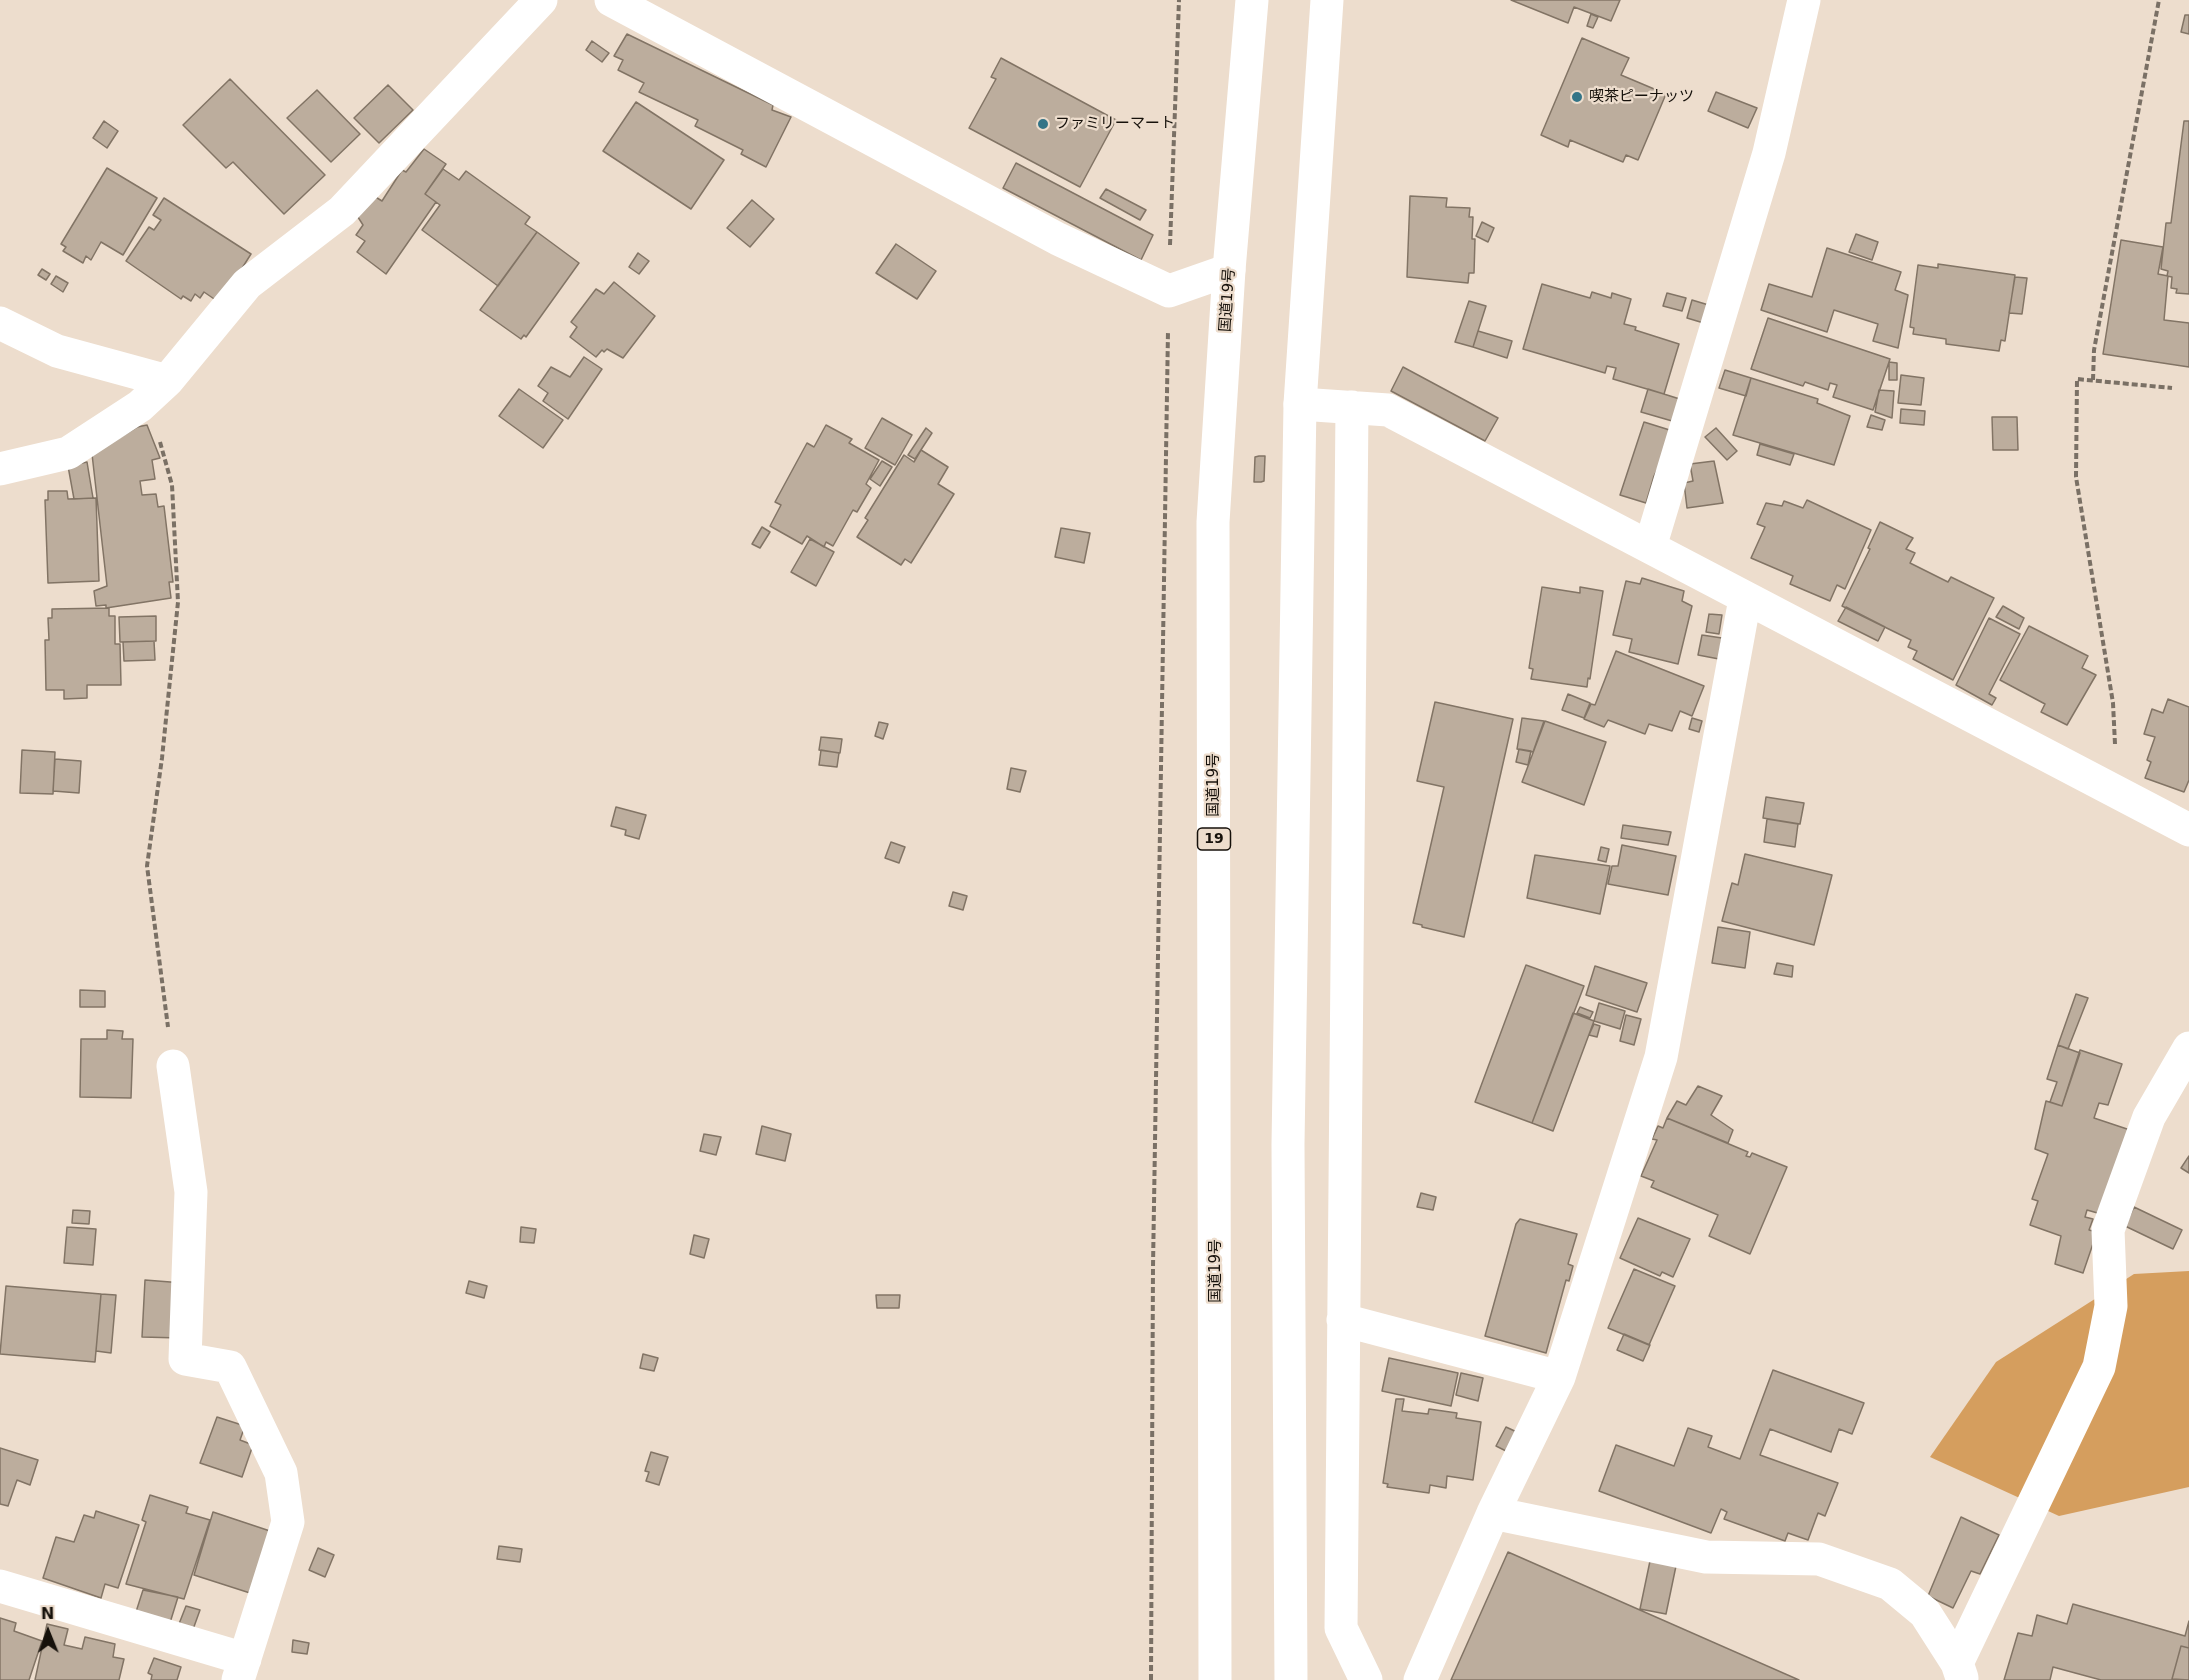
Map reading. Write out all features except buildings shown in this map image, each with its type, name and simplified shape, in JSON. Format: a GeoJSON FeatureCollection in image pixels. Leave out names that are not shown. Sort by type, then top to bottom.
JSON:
{"type":"FeatureCollection","features":[{"type":"Feature","properties":{"kind":"main road"},"geometry":{"type":"LineString","coordinates":[[0,469],[68,453],[140,406],[167,381],[247,284],[342,211],[541,0]]}},
{"type":"Feature","properties":{"kind":"main road"},"geometry":{"type":"LineString","coordinates":[[611,0],[1058,239],[1169,291],[1230,270]]}},
{"type":"Feature","properties":{"kind":"main road","name":"国道19号"},"geometry":{"type":"LineString","coordinates":[[1215,1680],[1213,522],[1230,270],[1252,0]]}},
{"type":"Feature","properties":{"kind":"main road"},"geometry":{"type":"LineString","coordinates":[[1291,1680],[1288,1144],[1300,404],[1328,0]]}},
{"type":"Feature","properties":{"kind":"main road"},"geometry":{"type":"LineString","coordinates":[[1650,547],[1769,153],[1804,0]]}},
{"type":"Feature","properties":{"kind":"main road"},"geometry":{"type":"LineString","coordinates":[[0,323],[57,351],[167,381]]}},
{"type":"Feature","properties":{"kind":"main road"},"geometry":{"type":"LineString","coordinates":[[1300,404],[1388,410],[2189,830]]}},
{"type":"Feature","properties":{"kind":"main road"},"geometry":{"type":"LineString","coordinates":[[1352,407],[1341,1628],[1366,1680]]}},
{"type":"Feature","properties":{"kind":"main road"},"geometry":{"type":"LineString","coordinates":[[1420,1680],[1493,1513],[1559,1377],[1661,1057],[1745,599]]}},
{"type":"Feature","properties":{"kind":"main road"},"geometry":{"type":"LineString","coordinates":[[1960,1671],[2099,1367],[2111,1306],[2108,1230],[2149,1117],[2189,1048]]}},
{"type":"Feature","properties":{"kind":"main road"},"geometry":{"type":"LineString","coordinates":[[0,1586],[242,1669],[288,1522],[281,1473],[230,1367],[184,1359],[191,1192],[173,1066]]}},
{"type":"Feature","properties":{"kind":"main road"},"geometry":{"type":"LineString","coordinates":[[1343,1320],[1559,1377]]}},
{"type":"Feature","properties":{"kind":"main road"},"geometry":{"type":"LineString","coordinates":[[1493,1513],[1706,1557],[1819,1559],[1890,1584],[1925,1613],[1960,1671]]}},
{"type":"Feature","properties":{"kind":"path"},"geometry":{"type":"LineString","coordinates":[[1151,1680],[1154,1244],[1169,291],[1179,0]]}},
{"type":"Feature","properties":{"kind":"path"},"geometry":{"type":"LineString","coordinates":[[2093,381],[2094,350],[2159,0]]}},
{"type":"Feature","properties":{"kind":"path"},"geometry":{"type":"LineString","coordinates":[[2117,792],[2113,704],[2076,477],[2077,379],[2172,388]]}},
{"type":"Feature","properties":{"kind":"path"},"geometry":{"type":"LineString","coordinates":[[140,406],[153,416],[172,485],[178,602],[147,866],[173,1066]]}},
{"type":"Feature","properties":{"kind":"shaded area"},"geometry":{"type":"Polygon","coordinates":[[[2189,1271],[2189,1487],[2059,1516],[1930,1457],[1996,1362],[2134,1274],[2189,1271]]]}},
{"type":"Feature","properties":{"kind":"place","name":"喫茶ピーナッツ"},"geometry":{"type":"Point","coordinates":[1577,97]}},
{"type":"Feature","properties":{"kind":"place","name":"ファミリーマート"},"geometry":{"type":"Point","coordinates":[1043,124]}}]}
